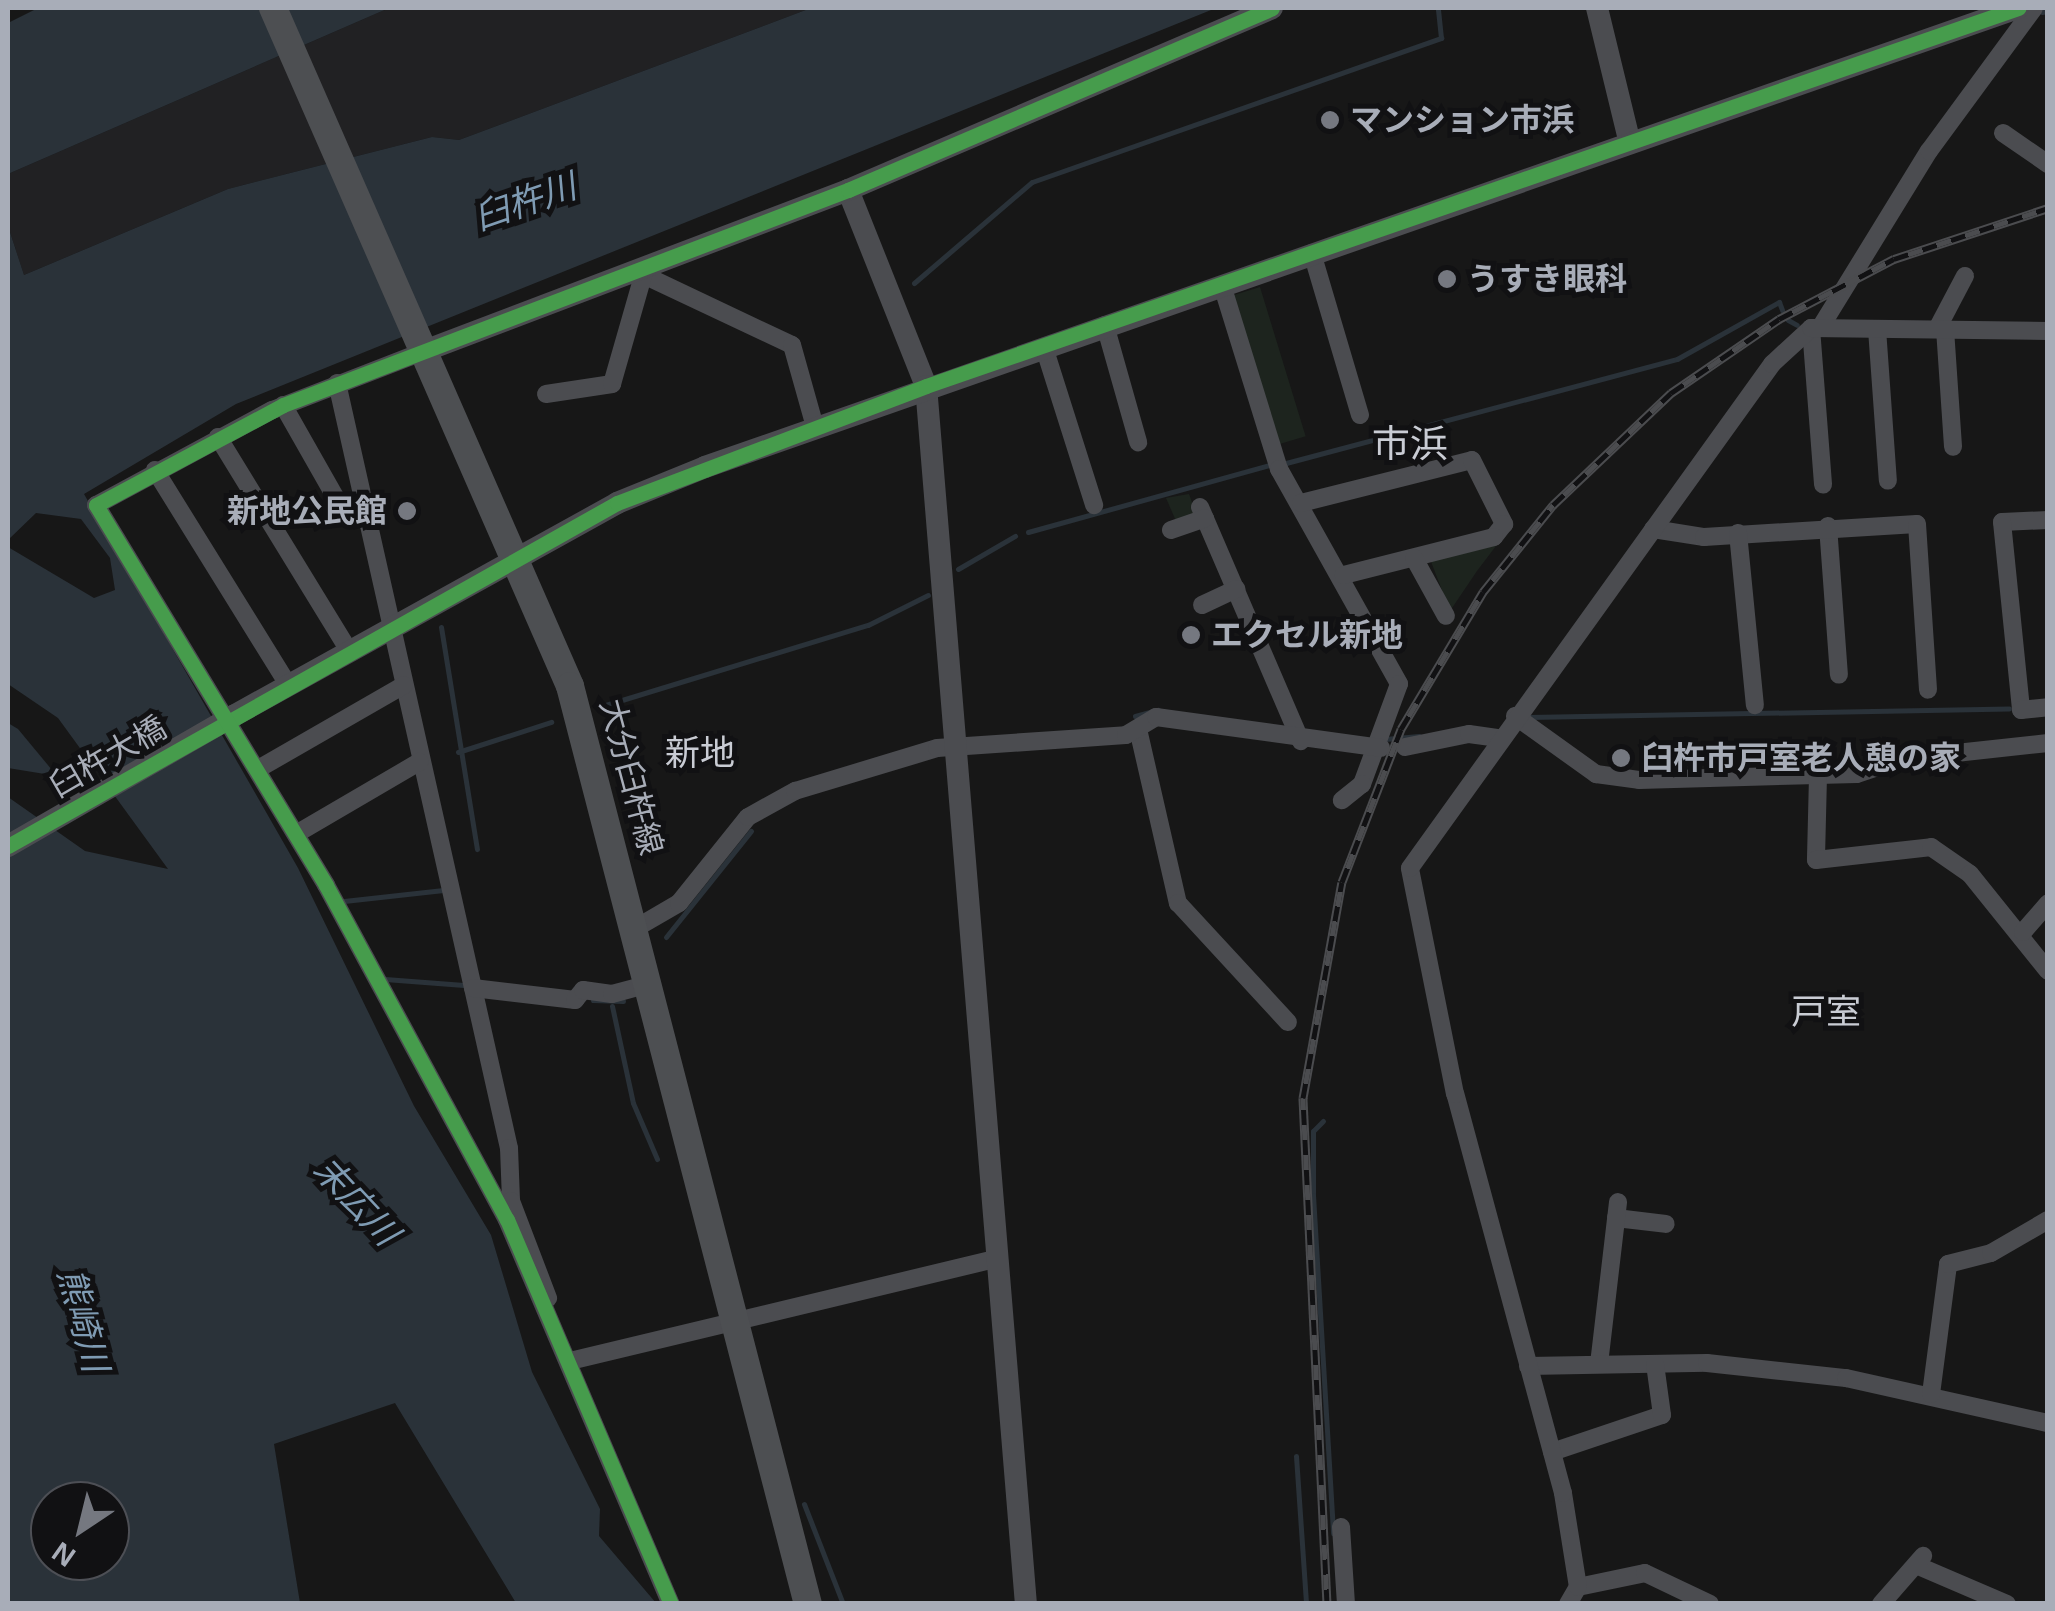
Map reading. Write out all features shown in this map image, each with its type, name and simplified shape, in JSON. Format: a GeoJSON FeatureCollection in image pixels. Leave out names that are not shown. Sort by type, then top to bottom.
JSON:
{"type":"FeatureCollection","features":[{"type":"Feature","properties":{"kind":"main road","name":"大分臼杵線"},"geometry":{"type":"LineString","coordinates":[[273,8],[425,346],[570,686],[636,928],[808,1604]]}},
{"type":"Feature","properties":{"kind":"street"},"geometry":{"type":"LineString","coordinates":[[671,1604],[507,1220],[296,834],[96,504],[283,405],[425,346],[646,272],[1272,8]]}},
{"type":"Feature","properties":{"kind":"street"},"geometry":{"type":"LineString","coordinates":[[1597,8],[1630,142]]}},
{"type":"Feature","properties":{"kind":"street","name":"臼杵大橋"},"geometry":{"type":"LineString","coordinates":[[8,846],[617,503],[926,386],[2018,8]]}},
{"type":"Feature","properties":{"kind":"street"},"geometry":{"type":"LineString","coordinates":[[1568,1604],[1578,1586],[1552,1452],[1456,1094],[1411,877],[1499,738],[1772,364],[1816,328],[1854,263],[2034,8]]}},
{"type":"Feature","properties":{"kind":"street"},"geometry":{"type":"LineString","coordinates":[[2003,133],[2048,164]]}},
{"type":"Feature","properties":{"kind":"street"},"geometry":{"type":"LineString","coordinates":[[848,190],[926,386],[1026,1604]]}},
{"type":"Feature","properties":{"kind":"street"},"geometry":{"type":"LineString","coordinates":[[1312,253],[1360,414]]}},
{"type":"Feature","properties":{"kind":"street"},"geometry":{"type":"LineString","coordinates":[[546,394],[612,384],[646,272]]}},
{"type":"Feature","properties":{"kind":"street"},"geometry":{"type":"LineString","coordinates":[[646,272],[792,345],[814,427]]}},
{"type":"Feature","properties":{"kind":"street"},"geometry":{"type":"LineString","coordinates":[[1953,448],[1941,329],[1965,276]]}},
{"type":"Feature","properties":{"kind":"street"},"geometry":{"type":"LineString","coordinates":[[1222,285],[1279,469],[1344,575],[1400,684],[1362,784],[1342,800]]}},
{"type":"Feature","properties":{"kind":"street"},"geometry":{"type":"LineString","coordinates":[[1105,326],[1138,442]]}},
{"type":"Feature","properties":{"kind":"street"},"geometry":{"type":"LineString","coordinates":[[1816,328],[2048,331]]}},
{"type":"Feature","properties":{"kind":"street"},"geometry":{"type":"LineString","coordinates":[[1816,328],[1823,485]]}},
{"type":"Feature","properties":{"kind":"street"},"geometry":{"type":"LineString","coordinates":[[1877,328],[1888,481]]}},
{"type":"Feature","properties":{"kind":"street"},"geometry":{"type":"LineString","coordinates":[[1044,347],[1094,505]]}},
{"type":"Feature","properties":{"kind":"street"},"geometry":{"type":"LineString","coordinates":[[338,383],[418,762],[509,1148],[511,1202],[546,1313]]}},
{"type":"Feature","properties":{"kind":"street"},"geometry":{"type":"LineString","coordinates":[[283,405],[338,502],[363,503]]}},
{"type":"Feature","properties":{"kind":"street"},"geometry":{"type":"LineString","coordinates":[[218,437],[350,652]]}},
{"type":"Feature","properties":{"kind":"street"},"geometry":{"type":"LineString","coordinates":[[1301,503],[1472,460],[1504,524],[1494,537],[1344,575]]}},
{"type":"Feature","properties":{"kind":"street"},"geometry":{"type":"LineString","coordinates":[[156,470],[289,686]]}},
{"type":"Feature","properties":{"kind":"street"},"geometry":{"type":"LineString","coordinates":[[1172,530],[1203,512],[1298,734]]}},
{"type":"Feature","properties":{"kind":"street"},"geometry":{"type":"LineString","coordinates":[[2048,520],[2002,522],[2021,710],[2048,707]]}},
{"type":"Feature","properties":{"kind":"street"},"geometry":{"type":"LineString","coordinates":[[1652,529],[1738,533],[1917,524],[1928,690]]}},
{"type":"Feature","properties":{"kind":"street"},"geometry":{"type":"LineString","coordinates":[[1828,526],[1839,675]]}},
{"type":"Feature","properties":{"kind":"street"},"geometry":{"type":"LineString","coordinates":[[1738,533],[1755,705]]}},
{"type":"Feature","properties":{"kind":"street"},"geometry":{"type":"LineString","coordinates":[[1414,558],[1446,616]]}},
{"type":"Feature","properties":{"kind":"street"},"geometry":{"type":"LineString","coordinates":[[1202,605],[1238,589]]}},
{"type":"Feature","properties":{"kind":"street"},"geometry":{"type":"LineString","coordinates":[[258,768],[404,685]]}},
{"type":"Feature","properties":{"kind":"street"},"geometry":{"type":"LineString","coordinates":[[1515,716],[1612,779],[1818,776],[2048,743]]}},
{"type":"Feature","properties":{"kind":"street"},"geometry":{"type":"LineString","coordinates":[[636,928],[678,903],[760,810],[956,743],[1138,730],[1156,717],[1298,734],[1375,748]]}},
{"type":"Feature","properties":{"kind":"street"},"geometry":{"type":"LineString","coordinates":[[1138,730],[1178,903],[1288,1022]]}},
{"type":"Feature","properties":{"kind":"street"},"geometry":{"type":"LineString","coordinates":[[1406,747],[1469,734],[1499,738]]}},
{"type":"Feature","properties":{"kind":"street"},"geometry":{"type":"LineString","coordinates":[[296,834],[418,762]]}},
{"type":"Feature","properties":{"kind":"street"},"geometry":{"type":"LineString","coordinates":[[1818,776],[1816,860],[1931,847],[2024,932],[2048,972]]}},
{"type":"Feature","properties":{"kind":"street"},"geometry":{"type":"LineString","coordinates":[[2024,932],[2048,903]]}},
{"type":"Feature","properties":{"kind":"street"},"geometry":{"type":"LineString","coordinates":[[473,988],[574,1000],[582,990],[612,994],[650,984]]}},
{"type":"Feature","properties":{"kind":"street"},"geometry":{"type":"LineString","coordinates":[[1599,1364],[1617,1210],[1666,1224]]}},
{"type":"Feature","properties":{"kind":"street"},"geometry":{"type":"LineString","coordinates":[[1931,1394],[1948,1264],[2048,1220]]}},
{"type":"Feature","properties":{"kind":"street"},"geometry":{"type":"LineString","coordinates":[[570,1361],[998,1258]]}},
{"type":"Feature","properties":{"kind":"street"},"geometry":{"type":"LineString","coordinates":[[1528,1366],[1655,1364],[1931,1394],[2048,1424]]}},
{"type":"Feature","properties":{"kind":"street"},"geometry":{"type":"LineString","coordinates":[[1552,1452],[1662,1415],[1655,1364]]}},
{"type":"Feature","properties":{"kind":"street"},"geometry":{"type":"LineString","coordinates":[[1342,1527],[1346,1604]]}},
{"type":"Feature","properties":{"kind":"street"},"geometry":{"type":"LineString","coordinates":[[1880,1604],[1920,1561],[2007,1604]]}},
{"type":"Feature","properties":{"kind":"street"},"geometry":{"type":"LineString","coordinates":[[1578,1586],[1645,1572],[1710,1604]]}},
{"type":"Feature","properties":{"kind":"shaded area"},"geometry":{"type":"Polygon","coordinates":[[[389,8],[811,8],[459,140],[432,137],[228,189],[24,275],[8,226],[8,174],[389,8]]]}},
{"type":"Feature","properties":{"kind":"shaded area"},"geometry":{"type":"Polygon","coordinates":[[[1260,287],[1306,436],[1279,444],[1233,295],[1260,287]]]}},
{"type":"Feature","properties":{"kind":"shaded area"},"geometry":{"type":"Polygon","coordinates":[[[1189,494],[1197,516],[1176,521],[1166,498],[1189,494]]]}},
{"type":"Feature","properties":{"kind":"shaded area"},"geometry":{"type":"Polygon","coordinates":[[[1499,542],[1477,571],[1450,611],[1430,559],[1499,542]]]}},
{"type":"Feature","properties":{"kind":"water"},"geometry":{"type":"Polygon","coordinates":[[[38,8],[389,8],[8,174],[8,23],[38,8]]]}},
{"type":"Feature","properties":{"kind":"water"},"geometry":{"type":"Polygon","coordinates":[[[811,8],[1216,8],[236,404],[84,494],[298,868],[414,1106],[491,1235],[532,1372],[600,1509],[599,1536],[656,1603],[516,1603],[395,1403],[274,1444],[300,1603],[8,1603],[8,797],[85,851],[168,869],[58,718],[8,684],[8,547],[94,598],[115,590],[110,558],[81,519],[36,513],[8,540],[8,226],[24,275],[228,189],[432,137],[459,140],[811,8]]]}},
{"type":"Feature","properties":{"kind":"water"},"geometry":{"type":"Polygon","coordinates":[[[8,723],[18,729],[57,776],[8,768],[8,723]]]}},
{"type":"Feature","properties":{"kind":"waterway"},"geometry":{"type":"LineString","coordinates":[[914,283],[1032,182],[1441,38],[1438,8]]}},
{"type":"Feature","properties":{"kind":"waterway"},"geometry":{"type":"LineString","coordinates":[[2042,12],[2048,11]]}},
{"type":"Feature","properties":{"kind":"waterway"},"geometry":{"type":"LineString","coordinates":[[1286,463],[1677,359],[1779,302],[1782,310]]}},
{"type":"Feature","properties":{"kind":"waterway"},"geometry":{"type":"LineString","coordinates":[[1788,320],[1797,325]]}},
{"type":"Feature","properties":{"kind":"waterway"},"geometry":{"type":"LineString","coordinates":[[1028,532],[1269,465]]}},
{"type":"Feature","properties":{"kind":"waterway"},"geometry":{"type":"LineString","coordinates":[[958,569],[1015,536]]}},
{"type":"Feature","properties":{"kind":"waterway"},"geometry":{"type":"LineString","coordinates":[[599,707],[868,625],[928,595]]}},
{"type":"Feature","properties":{"kind":"waterway"},"geometry":{"type":"LineString","coordinates":[[441,627],[477,849]]}},
{"type":"Feature","properties":{"kind":"waterway"},"geometry":{"type":"LineString","coordinates":[[1528,717],[2009,709]]}},
{"type":"Feature","properties":{"kind":"waterway"},"geometry":{"type":"LineString","coordinates":[[1135,716],[1158,710]]}},
{"type":"Feature","properties":{"kind":"waterway"},"geometry":{"type":"LineString","coordinates":[[458,752],[551,722]]}},
{"type":"Feature","properties":{"kind":"waterway"},"geometry":{"type":"LineString","coordinates":[[1385,739],[1419,736]]}},
{"type":"Feature","properties":{"kind":"waterway"},"geometry":{"type":"LineString","coordinates":[[666,937],[751,831]]}},
{"type":"Feature","properties":{"kind":"waterway"},"geometry":{"type":"LineString","coordinates":[[344,901],[443,890]]}},
{"type":"Feature","properties":{"kind":"waterway"},"geometry":{"type":"LineString","coordinates":[[385,979],[464,985]]}},
{"type":"Feature","properties":{"kind":"waterway"},"geometry":{"type":"LineString","coordinates":[[593,1000],[623,1001]]}},
{"type":"Feature","properties":{"kind":"waterway"},"geometry":{"type":"LineString","coordinates":[[612,1006],[633,1103],[657,1159]]}},
{"type":"Feature","properties":{"kind":"waterway"},"geometry":{"type":"LineString","coordinates":[[1323,1121],[1313,1131],[1313,1195],[1333,1533]]}},
{"type":"Feature","properties":{"kind":"waterway"},"geometry":{"type":"LineString","coordinates":[[1296,1456],[1306,1604]]}},
{"type":"Feature","properties":{"kind":"waterway"},"geometry":{"type":"LineString","coordinates":[[804,1504],[843,1604]]}},
{"type":"Feature","properties":{"kind":"railway"},"geometry":{"type":"LineString","coordinates":[[1327,1604],[1303,1098],[1342,882],[1401,729],[1483,592],[1553,505],[1671,393],[1779,319],[1894,259],[2048,208]]}},
{"type":"Feature","properties":{"kind":"cycle path"},"geometry":{"type":"LineString","coordinates":[[671,1604],[507,1220],[326,885],[96,505],[283,405],[848,190],[1272,8]]}},
{"type":"Feature","properties":{"kind":"cycle path"},"geometry":{"type":"LineString","coordinates":[[8,846],[617,503],[926,386],[2018,8]]}},
{"type":"Feature","properties":{"kind":"place","name":"マンション市浜"},"geometry":{"type":"Point","coordinates":[1330,120]}},
{"type":"Feature","properties":{"kind":"place","name":"うすき眼科"},"geometry":{"type":"Point","coordinates":[1447,279]}},
{"type":"Feature","properties":{"kind":"place","name":"新地公民館"},"geometry":{"type":"Point","coordinates":[407,511]}},
{"type":"Feature","properties":{"kind":"place","name":"エクセル新地"},"geometry":{"type":"Point","coordinates":[1191,635]}},
{"type":"Feature","properties":{"kind":"place","name":"臼杵市戸室老人憩の家"},"geometry":{"type":"Point","coordinates":[1621,758]}},
{"type":"Feature","properties":{"kind":"district","name":"市浜"},"geometry":{"type":"Point","coordinates":[1410,445]}},
{"type":"Feature","properties":{"kind":"district","name":"新地"},"geometry":{"type":"Point","coordinates":[700,753]}},
{"type":"Feature","properties":{"kind":"district","name":"戸室"},"geometry":{"type":"Point","coordinates":[1826,1012]}},
{"type":"Feature","properties":{"kind":"water label","name":"臼杵川"},"geometry":{"type":"Point","coordinates":[525,202]}},
{"type":"Feature","properties":{"kind":"water label","name":"末広川"},"geometry":{"type":"Point","coordinates":[356,1201]}},
{"type":"Feature","properties":{"kind":"water label","name":"熊崎川"},"geometry":{"type":"Point","coordinates":[83,1320]}}]}
